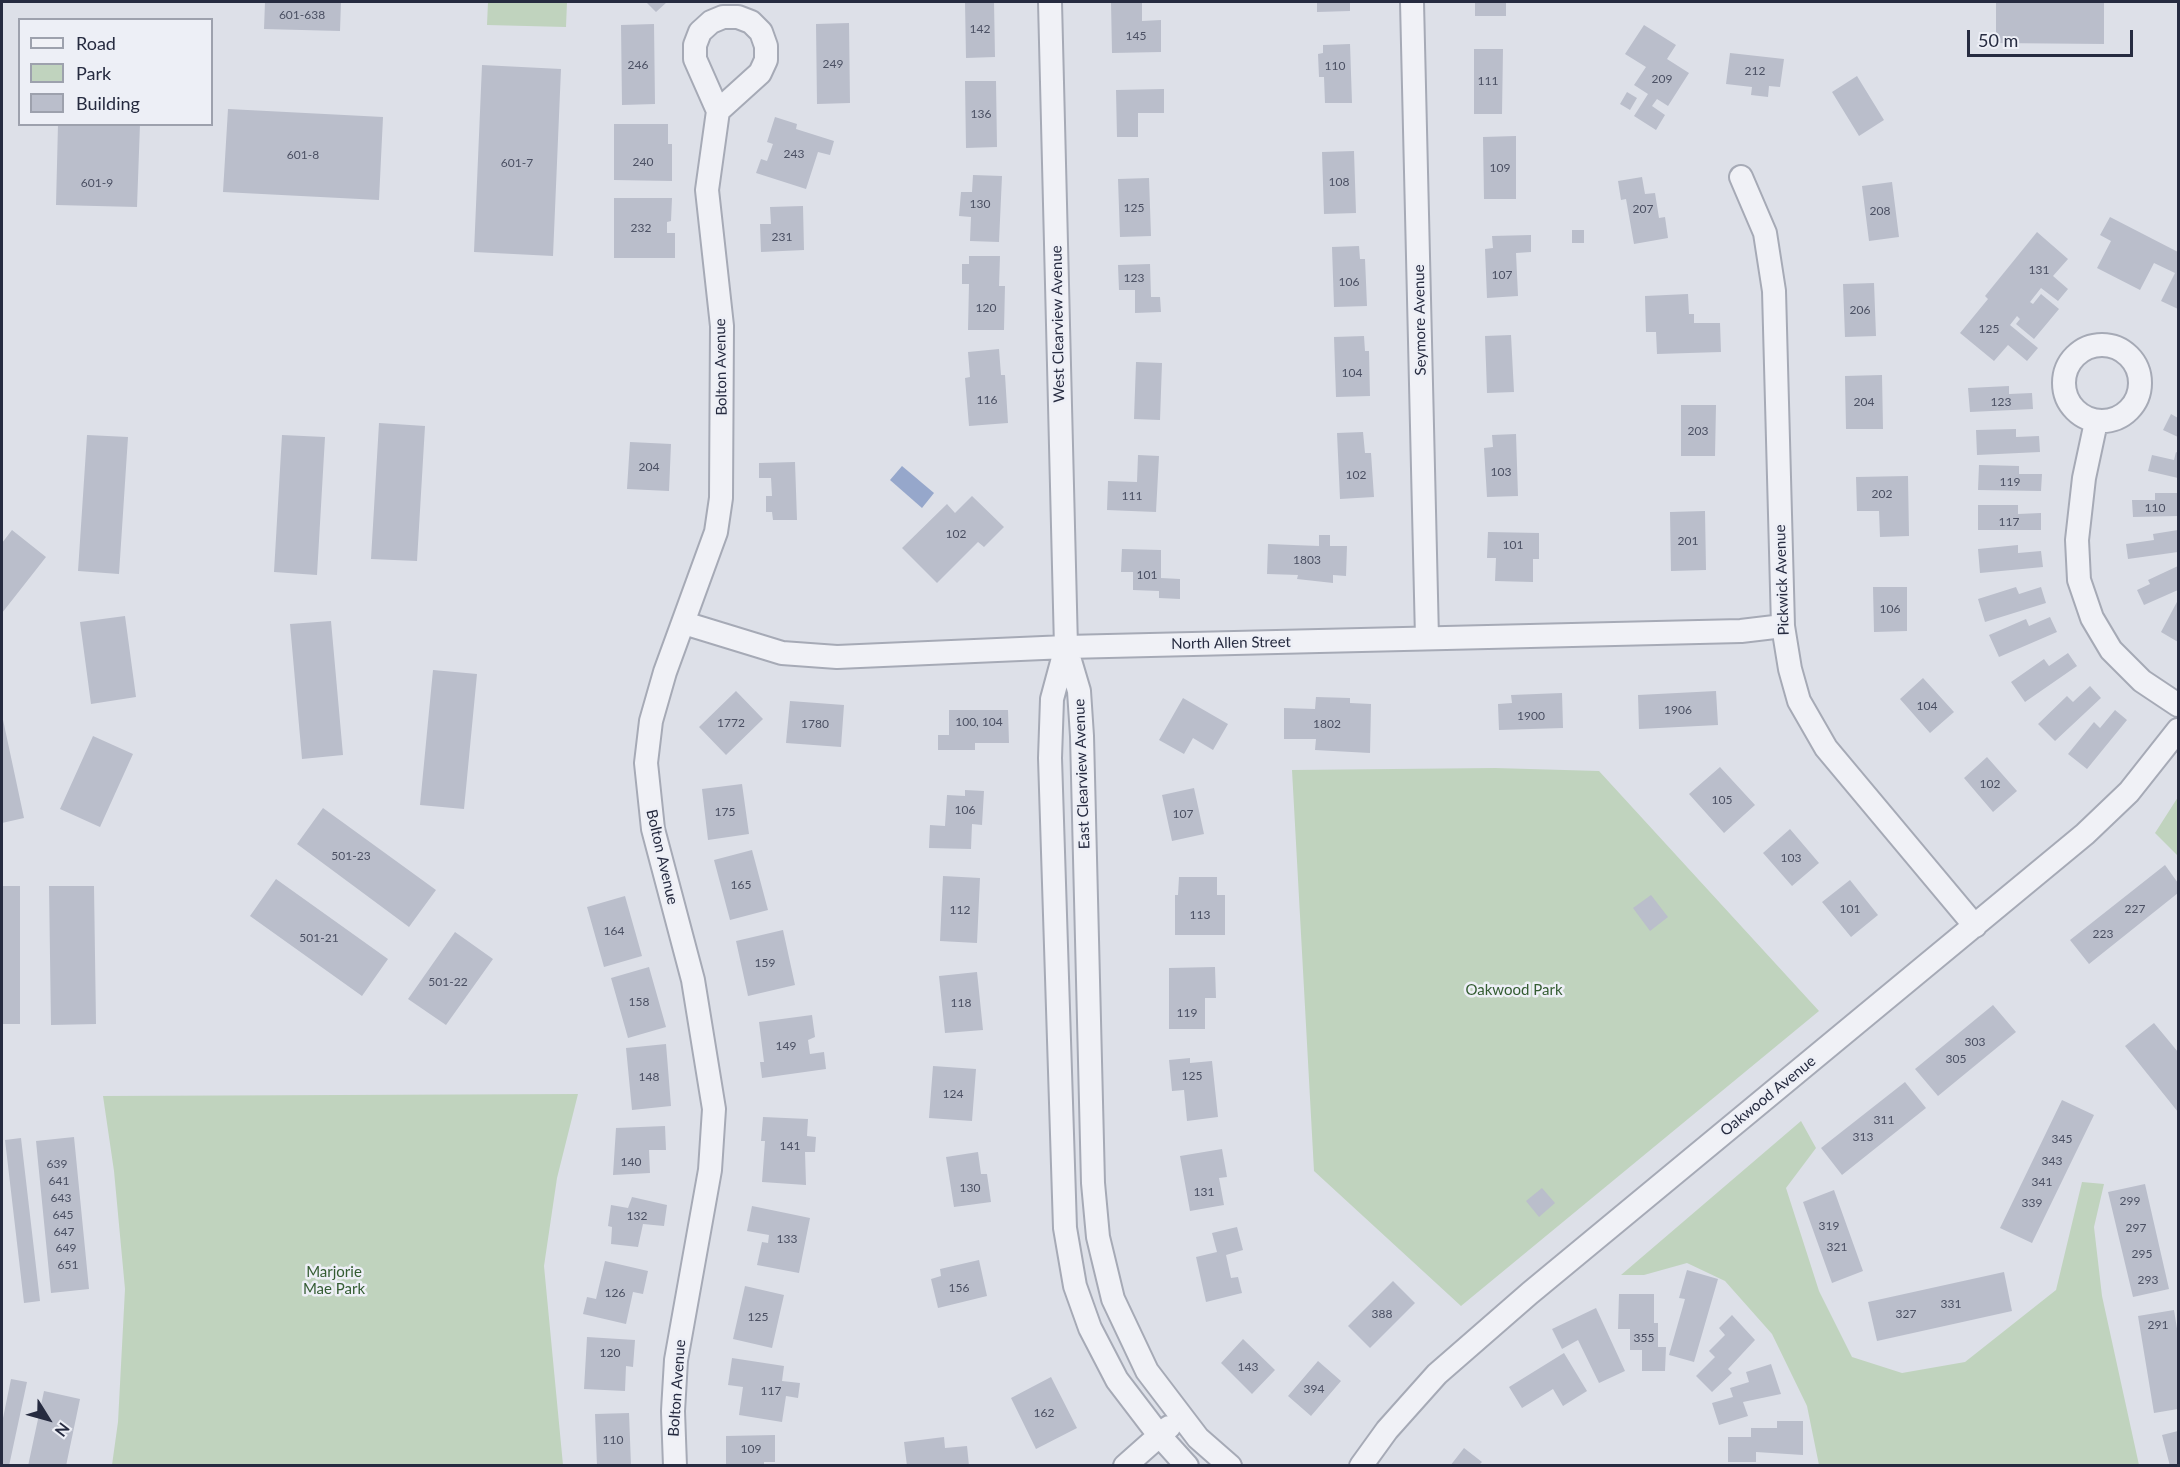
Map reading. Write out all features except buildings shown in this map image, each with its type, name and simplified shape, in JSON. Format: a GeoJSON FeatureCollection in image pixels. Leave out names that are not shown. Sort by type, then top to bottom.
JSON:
{"type":"FeatureCollection","features":[{"type":"Feature","properties":{"kind":"street","name":"West Clearview Avenue"},"geometry":{"type":"LineString","coordinates":[[1050,2],[1066,647]]}},
{"type":"Feature","properties":{"kind":"street","name":"Seymore Avenue"},"geometry":{"type":"LineString","coordinates":[[1412,2],[1427,638]]}},
{"type":"Feature","properties":{"kind":"street","name":"Bolton Avenue"},"geometry":{"type":"LineString","coordinates":[[675,1466],[673,1411],[676,1360],[710,1170],[714,1109],[712,1079],[693,980],[653,829],[646,763],[651,720],[665,672],[716,532],[721,498],[722,326],[707,190],[718,111]]}},
{"type":"Feature","properties":{"kind":"street","name":"Pickwick Avenue"},"geometry":{"type":"LineString","coordinates":[[1741,177],[1764,233],[1774,291],[1783,626],[1790,669],[1799,701],[1813,729],[1826,748],[1975,926]]}},
{"type":"Feature","properties":{"kind":"street"},"geometry":{"type":"LineString","coordinates":[[2096,422],[2081,498],[2077,540],[2079,580],[2092,618],[2111,650],[2142,681],[2178,705]]}},
{"type":"Feature","properties":{"kind":"street","name":"North Allen Street"},"geometry":{"type":"LineString","coordinates":[[684,623],[782,654],[837,657],[1066,647],[1741,631],[1783,626]]}},
{"type":"Feature","properties":{"kind":"street","name":"East Clearview Avenue"},"geometry":{"type":"LineString","coordinates":[[1066,647],[1079,691],[1082,736],[1093,1183],[1098,1236],[1113,1299],[1132,1344],[1147,1371],[1198,1438],[1230,1466]]}},
{"type":"Feature","properties":{"kind":"street","name":"East Clearview Avenue"},"geometry":{"type":"LineString","coordinates":[[1066,647],[1052,699],[1050,758],[1065,1228],[1075,1286],[1090,1328],[1116,1380],[1159,1435],[1187,1466]]}},
{"type":"Feature","properties":{"kind":"street","name":"Oakwood Avenue"},"geometry":{"type":"LineString","coordinates":[[1361,1466],[1414,1398],[1480,1335],[2085,834],[2129,792],[2178,730]]}},
{"type":"Feature","properties":{"kind":"street"},"geometry":{"type":"LineString","coordinates":[[1125,1466],[1181,1415]]}},
{"type":"Feature","properties":{"kind":"green space"},"geometry":{"type":"Polygon","coordinates":[[[488,2],[567,2],[566,27],[487,25],[488,2]]]}},
{"type":"Feature","properties":{"kind":"green space","name":"Oakwood Park"},"geometry":{"type":"Polygon","coordinates":[[[1495,768],[1599,771],[1819,1011],[1461,1306],[1314,1171],[1292,770],[1495,768]]]}},
{"type":"Feature","properties":{"kind":"green space"},"geometry":{"type":"Polygon","coordinates":[[[2178,797],[2178,856],[2155,833],[2178,797]]]}},
{"type":"Feature","properties":{"kind":"green space","name":"Marjorie Mae Park"},"geometry":{"type":"Polygon","coordinates":[[[578,1094],[557,1178],[544,1266],[563,1465],[112,1465],[118,1422],[125,1289],[114,1171],[103,1096],[578,1094]]]}},
{"type":"Feature","properties":{"kind":"green space"},"geometry":{"type":"Polygon","coordinates":[[[1801,1121],[1816,1148],[1786,1188],[1819,1291],[1852,1357],[1902,1373],[1965,1362],[2056,1290],[2082,1182],[2104,1184],[2094,1227],[2102,1296],[2139,1465],[1819,1465],[1807,1406],[1772,1334],[1725,1281],[1687,1263],[1644,1275],[1621,1275],[1801,1121]]]}},
{"type":"Feature","properties":{"kind":"water"},"geometry":{"type":"Polygon","coordinates":[[[902,466],[934,493],[922,508],[890,480],[902,466]]]}}]}
